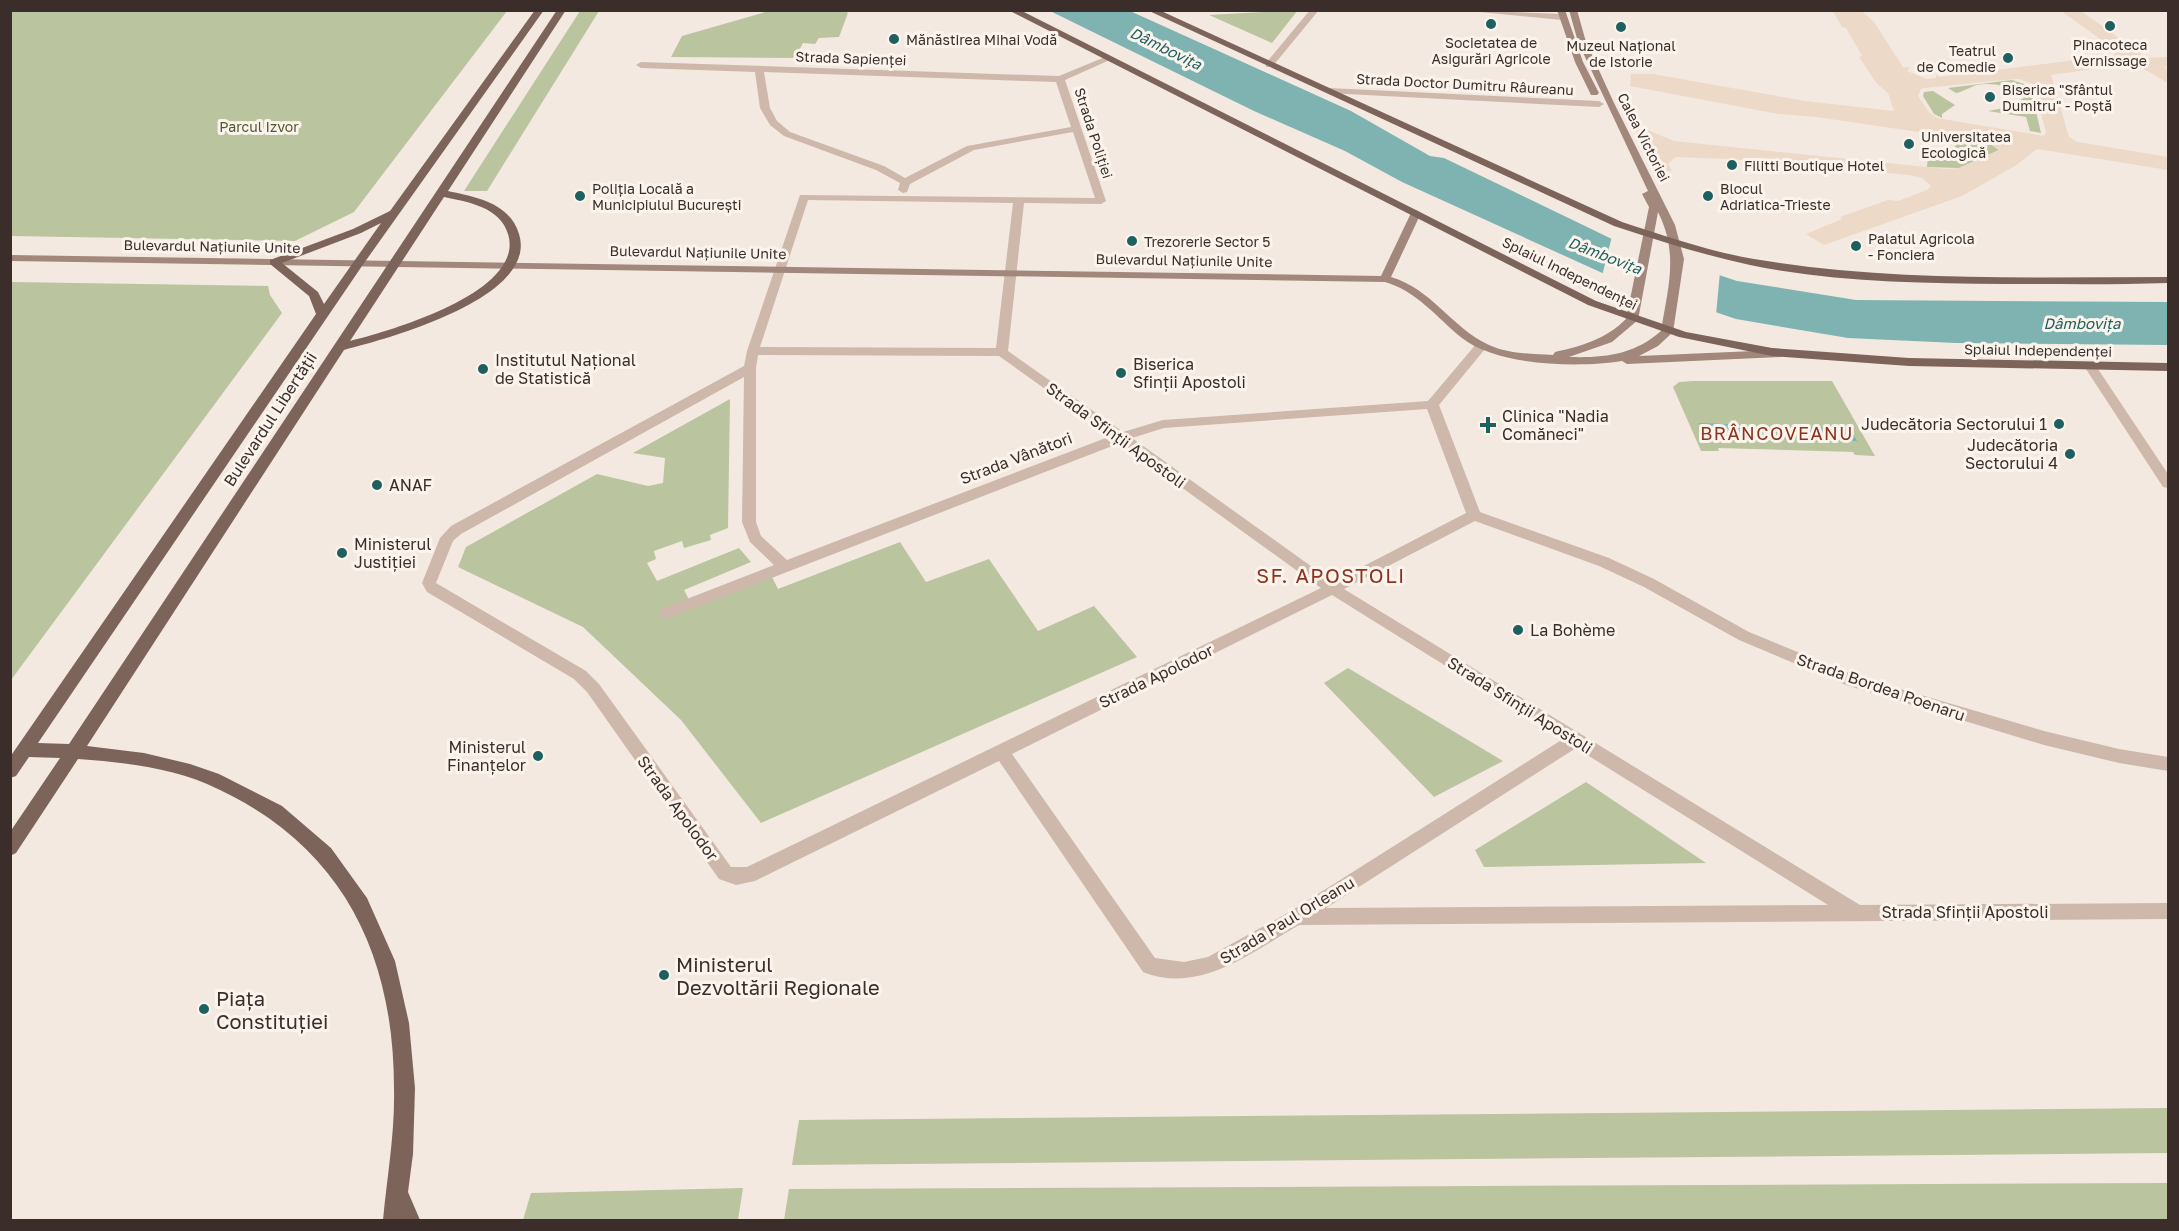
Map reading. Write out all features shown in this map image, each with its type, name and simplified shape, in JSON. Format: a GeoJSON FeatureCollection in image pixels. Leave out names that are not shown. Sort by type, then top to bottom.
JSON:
{"type":"FeatureCollection","features":[{"type":"Feature","properties":{"kind":"main road","name":"Bulevardul Libertății"},"geometry":{"type":"LineString","coordinates":[[10,771],[322,314],[540,10]]}},
{"type":"Feature","properties":{"kind":"main road","name":"Bulevardul Libertății"},"geometry":{"type":"LineString","coordinates":[[10,848],[562,10]]}},
{"type":"Feature","properties":{"kind":"main road","name":"Splaiul Independenței"},"geometry":{"type":"LineString","coordinates":[[1012,10],[1632,320],[1667,332],[1710,343],[1776,354],[1883,361],[2169,367]]}},
{"type":"Feature","properties":{"kind":"main road"},"geometry":{"type":"LineString","coordinates":[[1151,10],[1618,224],[1675,243],[1779,266],[1849,277],[2169,280]]}},
{"type":"Feature","properties":{"kind":"main road","name":"Calea Victoriei"},"geometry":{"type":"LineString","coordinates":[[1573,10],[1582,42],[1609,104],[1667,215],[1678,259],[1667,332]]}},
{"type":"Feature","properties":{"kind":"main road","name":"Calea Victoriei"},"geometry":{"type":"LineString","coordinates":[[1561,14],[1579,62],[1599,104],[1654,207],[1632,320]]}},
{"type":"Feature","properties":{"kind":"main road"},"geometry":{"type":"LineString","coordinates":[[339,348],[386,336],[448,311],[481,292],[510,264],[516,245],[510,224],[488,206],[441,193]]}},
{"type":"Feature","properties":{"kind":"main road"},"geometry":{"type":"LineString","coordinates":[[274,262],[357,231],[394,212]]}},
{"type":"Feature","properties":{"kind":"main road"},"geometry":{"type":"LineString","coordinates":[[1416,213],[1385,279],[1409,288],[1481,346],[1503,354],[1558,361],[1776,354]]}},
{"type":"Feature","properties":{"kind":"main road","name":"Bulevardul Națiunile Unite"},"geometry":{"type":"LineString","coordinates":[[10,258],[1385,279]]}},
{"type":"Feature","properties":{"kind":"main road"},"geometry":{"type":"LineString","coordinates":[[274,262],[314,294],[322,314]]}},
{"type":"Feature","properties":{"kind":"main road"},"geometry":{"type":"LineString","coordinates":[[1535,358],[1594,346],[1621,332],[1632,320]]}},
{"type":"Feature","properties":{"kind":"main road"},"geometry":{"type":"LineString","coordinates":[[1606,361],[1648,347],[1667,332]]}},
{"type":"Feature","properties":{"kind":"main road"},"geometry":{"type":"LineString","coordinates":[[25,750],[75,750],[141,759],[213,779],[243,792],[280,815],[330,861],[355,894],[378,939],[393,986],[402,1031],[406,1107],[394,1221]]}},
{"type":"Feature","properties":{"kind":"main road"},"geometry":{"type":"LineString","coordinates":[[398,1193],[409,1221]]}},
{"type":"Feature","properties":{"kind":"street"},"geometry":{"type":"LineString","coordinates":[[1269,65],[1315,10]]}},
{"type":"Feature","properties":{"kind":"street"},"geometry":{"type":"LineString","coordinates":[[1463,10],[1561,14]]}},
{"type":"Feature","properties":{"kind":"street","name":"Strada Poliției"},"geometry":{"type":"LineString","coordinates":[[1018,200],[1101,201],[1060,79],[1108,59]]}},
{"type":"Feature","properties":{"kind":"street","name":"Strada Sapienței"},"geometry":{"type":"LineString","coordinates":[[641,64],[1060,79]]}},
{"type":"Feature","properties":{"kind":"street"},"geometry":{"type":"LineString","coordinates":[[759,68],[765,108],[773,123],[787,134],[880,168],[905,182]]}},
{"type":"Feature","properties":{"kind":"street","name":"Strada Doctor Dumitru Râureanu"},"geometry":{"type":"LineString","coordinates":[[1329,92],[1599,104]]}},
{"type":"Feature","properties":{"kind":"street"},"geometry":{"type":"LineString","coordinates":[[901,199],[905,182],[971,148],[1076,129]]}},
{"type":"Feature","properties":{"kind":"street"},"geometry":{"type":"LineString","coordinates":[[753,351],[1002,352],[1018,200],[804,197],[753,351],[750,368],[749,522],[755,538],[784,566]]}},
{"type":"Feature","properties":{"kind":"street"},"geometry":{"type":"LineString","coordinates":[[1474,515],[1432,405],[1481,346]]}},
{"type":"Feature","properties":{"kind":"street","name":"Strada Sfinții Apostoli"},"geometry":{"type":"LineString","coordinates":[[1002,352],[1119,438],[1333,589],[1857,913],[2169,911]]}},
{"type":"Feature","properties":{"kind":"street"},"geometry":{"type":"LineString","coordinates":[[2090,366],[2169,484]]}},
{"type":"Feature","properties":{"kind":"street","name":"Strada Apolodor"},"geometry":{"type":"LineString","coordinates":[[750,368],[456,530],[447,538],[429,583],[432,588],[580,675],[593,688],[725,873],[736,877],[749,875],[1333,589],[1474,515]]}},
{"type":"Feature","properties":{"kind":"street","name":"Strada Vânători"},"geometry":{"type":"LineString","coordinates":[[666,613],[1119,438],[1163,424],[1432,405]]}},
{"type":"Feature","properties":{"kind":"street","name":"Strada Bordea Poenaru"},"geometry":{"type":"LineString","coordinates":[[1474,515],[1604,562],[1648,583],[1744,636],[1852,681],[2044,738],[2119,756],[2169,764]]}},
{"type":"Feature","properties":{"kind":"street","name":"Strada Paul Orleanu"},"geometry":{"type":"LineString","coordinates":[[1001,751],[1150,966],[1184,971],[1211,965],[1297,917],[1575,740]]}},
{"type":"Feature","properties":{"kind":"street"},"geometry":{"type":"LineString","coordinates":[[1297,917],[1857,913]]}},
{"type":"Feature","properties":{"kind":"green space","name":"Parcul Izvor"},"geometry":{"type":"Polygon","coordinates":[[[11,10],[507,11],[354,212],[295,241],[11,236],[11,10]]]}},
{"type":"Feature","properties":{"kind":"green space"},"geometry":{"type":"Polygon","coordinates":[[[1298,10],[1272,43],[1209,15],[1298,10]]]}},
{"type":"Feature","properties":{"kind":"green space"},"geometry":{"type":"Polygon","coordinates":[[[580,11],[599,11],[487,191],[464,191],[580,11]]]}},
{"type":"Feature","properties":{"kind":"green space"},"geometry":{"type":"Polygon","coordinates":[[[769,11],[845,11],[848,13],[839,37],[819,38],[815,44],[803,43],[795,58],[671,57],[682,36],[769,11]]]}},
{"type":"Feature","properties":{"kind":"green space"},"geometry":{"type":"Polygon","coordinates":[[[2012,80],[2030,86],[2041,133],[2030,131],[2026,117],[1988,111],[2026,104],[2020,100],[2024,98],[2020,91],[1988,84],[1977,85],[1956,93],[1948,88],[2012,80]]]}},
{"type":"Feature","properties":{"kind":"green space"},"geometry":{"type":"Polygon","coordinates":[[[1933,91],[1955,105],[1942,114],[1942,118],[1934,114],[1923,96],[1924,92],[1933,91]]]}},
{"type":"Feature","properties":{"kind":"green space"},"geometry":{"type":"Polygon","coordinates":[[[1961,140],[1992,145],[1999,150],[1959,168],[1927,167],[1928,155],[1943,159],[1961,140]]]}},
{"type":"Feature","properties":{"kind":"green space"},"geometry":{"type":"Polygon","coordinates":[[[11,282],[268,286],[270,295],[282,313],[11,680],[11,282]]]}},
{"type":"Feature","properties":{"kind":"green space"},"geometry":{"type":"Polygon","coordinates":[[[1832,381],[1875,456],[1855,455],[1853,452],[1718,448],[1719,451],[1701,451],[1673,387],[1679,382],[1832,381]]]}},
{"type":"Feature","properties":{"kind":"green space"},"geometry":{"type":"Polygon","coordinates":[[[730,399],[728,528],[710,535],[711,540],[684,548],[682,541],[654,551],[656,559],[647,563],[657,581],[739,548],[751,562],[684,590],[693,607],[772,577],[778,589],[900,542],[926,582],[989,559],[1038,631],[1094,606],[1137,657],[761,823],[681,720],[583,627],[458,567],[466,547],[597,474],[648,486],[663,483],[665,458],[633,453],[730,399]]]}},
{"type":"Feature","properties":{"kind":"green space"},"geometry":{"type":"Polygon","coordinates":[[[1348,668],[1503,761],[1434,797],[1324,683],[1348,668]]]}},
{"type":"Feature","properties":{"kind":"green space"},"geometry":{"type":"Polygon","coordinates":[[[1586,782],[1706,863],[1484,867],[1475,850],[1586,782]]]}},
{"type":"Feature","properties":{"kind":"green space"},"geometry":{"type":"Polygon","coordinates":[[[2168,1108],[2168,1153],[792,1165],[799,1120],[2168,1108]]]}},
{"type":"Feature","properties":{"kind":"green space"},"geometry":{"type":"Polygon","coordinates":[[[2168,1183],[2168,1220],[784,1220],[789,1189],[2168,1183]]]}},
{"type":"Feature","properties":{"kind":"green space"},"geometry":{"type":"Polygon","coordinates":[[[743,1188],[738,1220],[523,1220],[531,1193],[743,1188]]]}},
{"type":"Feature","properties":{"kind":"shaded area"},"geometry":{"type":"Polygon","coordinates":[[[1832,10],[1862,11],[1874,22],[1903,67],[1910,68],[1907,71],[1927,79],[1936,78],[1936,75],[1940,77],[2115,55],[2114,49],[2061,11],[2081,11],[2147,58],[2168,57],[2168,66],[2164,67],[2168,70],[2168,83],[2140,67],[2129,64],[2051,75],[2069,137],[2078,142],[2168,157],[2168,170],[2037,149],[2015,166],[1962,196],[1824,245],[1806,234],[1842,219],[1840,217],[1888,200],[1898,201],[1927,190],[1931,186],[1922,178],[1909,175],[1730,159],[1675,157],[1668,164],[1672,171],[1656,171],[1629,119],[1633,124],[1674,141],[1946,169],[1959,168],[1999,150],[1992,145],[1946,136],[1816,117],[1778,114],[1630,86],[1631,74],[1653,74],[1805,101],[1894,111],[1888,93],[1877,84],[1859,57],[1862,56],[1846,28],[1842,27],[1832,10]],[[2019,79],[1925,88],[1921,89],[1918,96],[1929,112],[1937,118],[2044,136],[2046,132],[2033,84],[2019,79]]]}},
{"type":"Feature","properties":{"kind":"water","name":"Dâmbovița"},"geometry":{"type":"Polygon","coordinates":[[[1050,11],[1130,11],[1351,111],[1430,156],[1444,158],[1614,240],[1737,281],[1856,300],[2168,302],[2168,345],[1956,343],[1848,338],[1736,319],[1609,276],[1402,182],[1345,151],[1254,111],[1050,11]]]}},
{"type":"Feature","properties":{"kind":"water"},"geometry":{"type":"Polygon","coordinates":[[[1699,423],[1747,425],[1752,437],[1704,436],[1699,423]]]}},
{"type":"Feature","properties":{"kind":"water"},"geometry":{"type":"Polygon","coordinates":[[[1802,427],[1850,428],[1857,441],[1808,439],[1802,427]]]}},
{"type":"Feature","properties":{"kind":"pier"},"geometry":{"type":"Polygon","coordinates":[[[1612,236],[1720,272],[1716,315],[1602,276],[1612,236]]]}},
{"type":"Feature","properties":{"kind":"place","name":"Societatea de Asigurări Agricole"},"geometry":{"type":"Point","coordinates":[1491,24]}},
{"type":"Feature","properties":{"kind":"place","name":"Pinacoteca Vernissage"},"geometry":{"type":"Point","coordinates":[2110,26]}},
{"type":"Feature","properties":{"kind":"place","name":"Muzeul Național de Istorie"},"geometry":{"type":"Point","coordinates":[1621,27]}},
{"type":"Feature","properties":{"kind":"place","name":"Mănăstirea Mihai Vodă"},"geometry":{"type":"Point","coordinates":[894,39]}},
{"type":"Feature","properties":{"kind":"place","name":"Teatrul de Comedie"},"geometry":{"type":"Point","coordinates":[2008,58]}},
{"type":"Feature","properties":{"kind":"place","name":"Biserica \"Sfântul Dumitru\" - Poștă"},"geometry":{"type":"Point","coordinates":[1990,97]}},
{"type":"Feature","properties":{"kind":"place","name":"Universitatea Ecologică"},"geometry":{"type":"Point","coordinates":[1909,144]}},
{"type":"Feature","properties":{"kind":"place","name":"Filitti Boutique Hotel"},"geometry":{"type":"Point","coordinates":[1732,165]}},
{"type":"Feature","properties":{"kind":"place","name":"Poliția Locală a Municipiului București"},"geometry":{"type":"Point","coordinates":[580,196]}},
{"type":"Feature","properties":{"kind":"place","name":"Blocul Adriatica-Trieste"},"geometry":{"type":"Point","coordinates":[1708,196]}},
{"type":"Feature","properties":{"kind":"place","name":"Trezorerie Sector 5"},"geometry":{"type":"Point","coordinates":[1132,241]}},
{"type":"Feature","properties":{"kind":"place","name":"Palatul Agricola - Fonciera"},"geometry":{"type":"Point","coordinates":[1856,246]}},
{"type":"Feature","properties":{"kind":"place","name":"Institutul Național de Statistică"},"geometry":{"type":"Point","coordinates":[483,369]}},
{"type":"Feature","properties":{"kind":"place","name":"Biserica Sfinții Apostoli"},"geometry":{"type":"Point","coordinates":[1121,373]}},
{"type":"Feature","properties":{"kind":"place","name":"Judecătoria Sectorului 1"},"geometry":{"type":"Point","coordinates":[2059,424]}},
{"type":"Feature","properties":{"kind":"place","name":"Clinica \"Nadia Comăneci\""},"geometry":{"type":"Point","coordinates":[1488,425]}},
{"type":"Feature","properties":{"kind":"place","name":"Judecătoria Sectorului 4"},"geometry":{"type":"Point","coordinates":[2070,454]}},
{"type":"Feature","properties":{"kind":"place","name":"ANAF"},"geometry":{"type":"Point","coordinates":[377,485]}},
{"type":"Feature","properties":{"kind":"place","name":"Ministerul Justiției"},"geometry":{"type":"Point","coordinates":[342,553]}},
{"type":"Feature","properties":{"kind":"place","name":"La Bohème"},"geometry":{"type":"Point","coordinates":[1518,630]}},
{"type":"Feature","properties":{"kind":"place","name":"Ministerul Finanțelor"},"geometry":{"type":"Point","coordinates":[538,756]}},
{"type":"Feature","properties":{"kind":"place","name":"Ministerul Dezvoltării Regionale"},"geometry":{"type":"Point","coordinates":[664,975]}},
{"type":"Feature","properties":{"kind":"place","name":"Piața Constituției"},"geometry":{"type":"Point","coordinates":[204,1009]}},
{"type":"Feature","properties":{"kind":"district","name":"BRÂNCOVEANU"},"geometry":{"type":"Point","coordinates":[1777,433]}},
{"type":"Feature","properties":{"kind":"district","name":"SF. APOSTOLI"},"geometry":{"type":"Point","coordinates":[1331,575]}}]}
